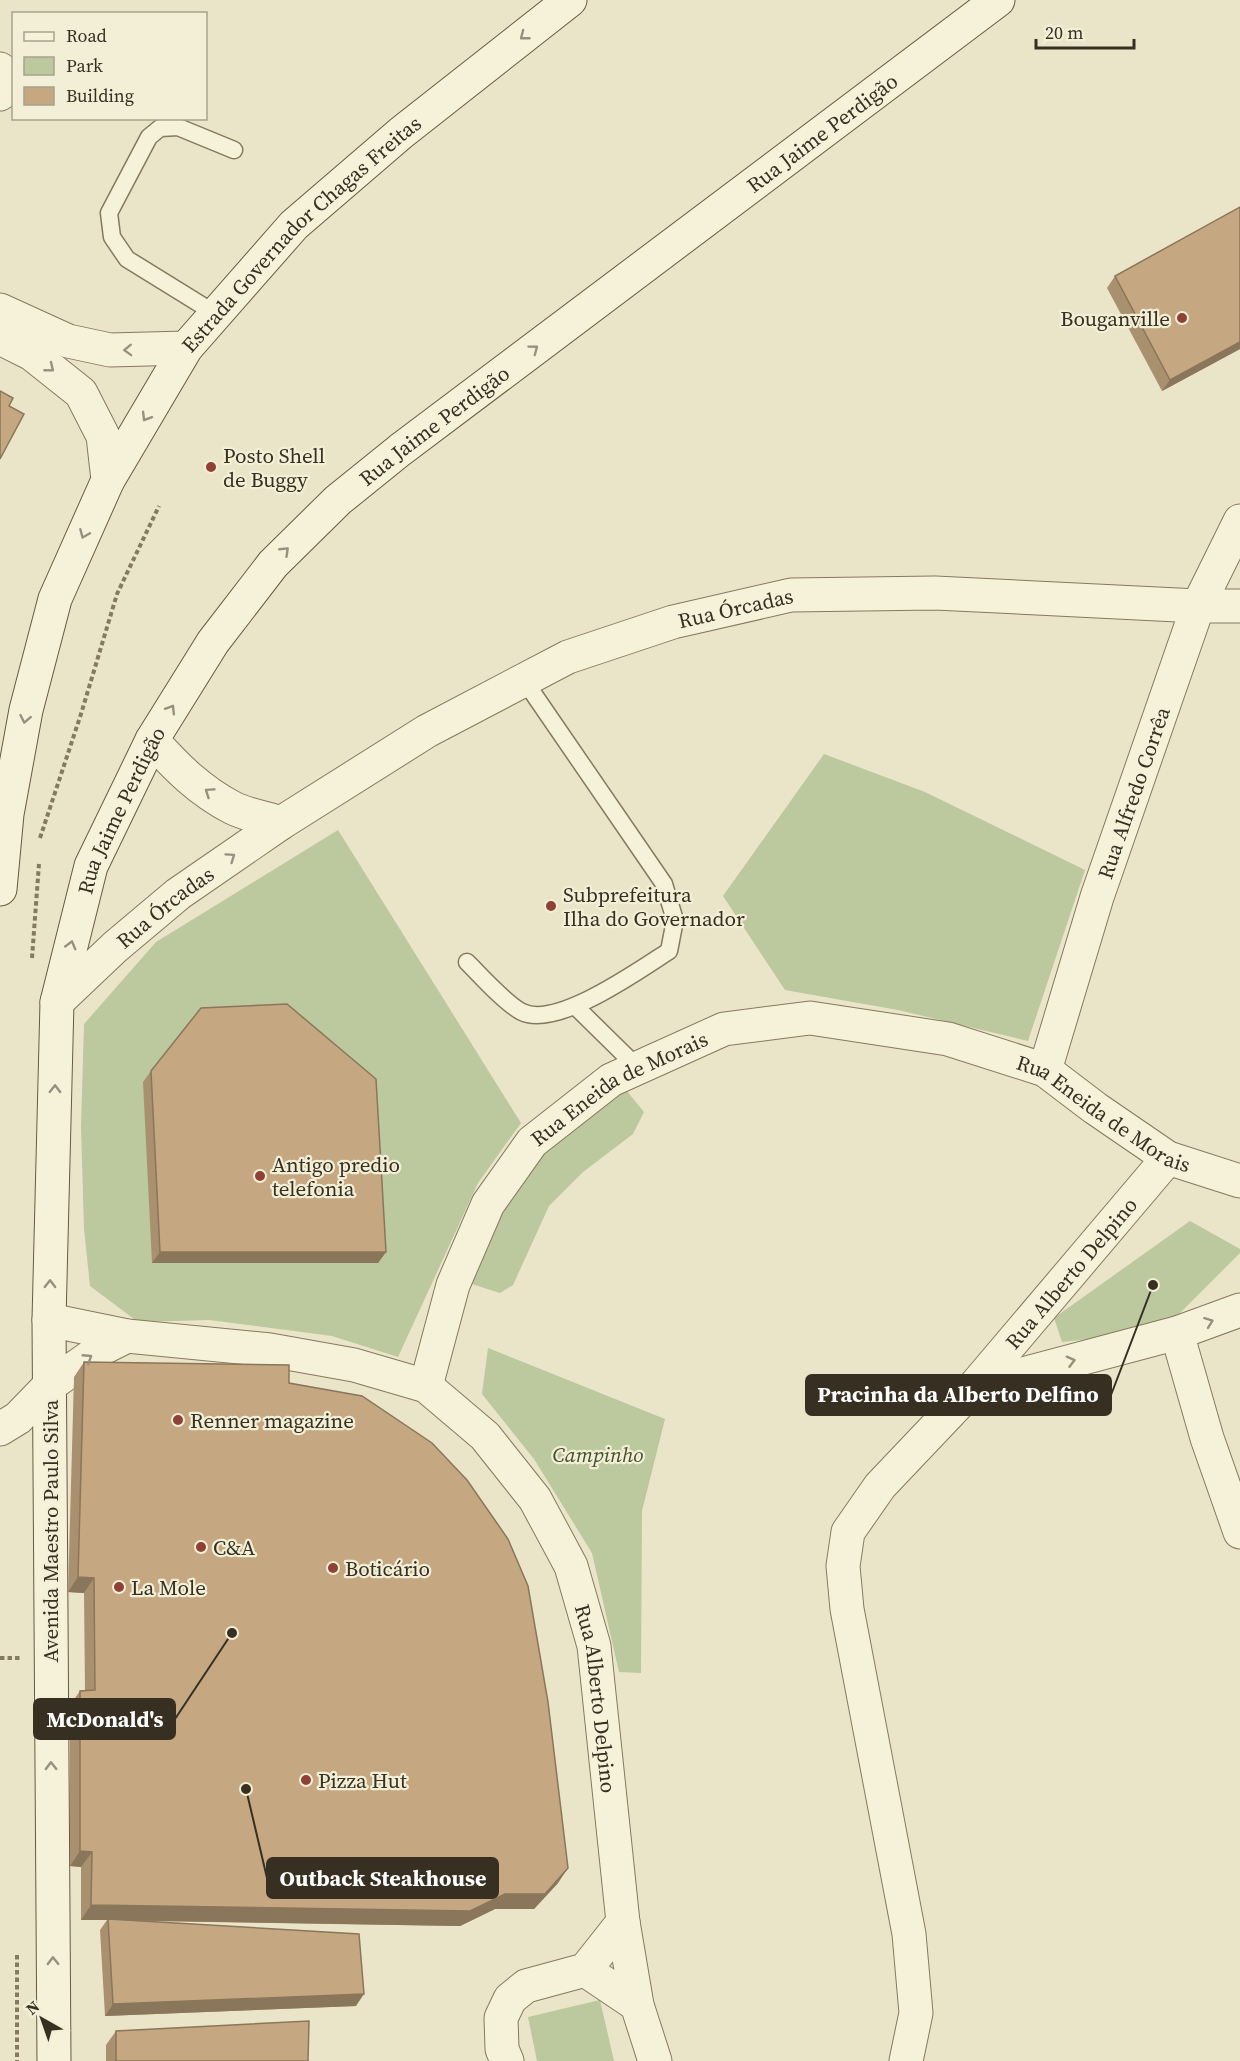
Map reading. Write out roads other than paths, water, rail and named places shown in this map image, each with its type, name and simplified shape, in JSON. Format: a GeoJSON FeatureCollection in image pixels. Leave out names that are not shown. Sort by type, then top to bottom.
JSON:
{"type":"FeatureCollection","features":[{"type":"Feature","properties":{"kind":"street","name":"Estrada Governador Chagas Freitas"},"geometry":{"type":"LineString","coordinates":[[0,310],[68,341],[110,350],[186,348],[294,225],[401,133],[570,0]]}},
{"type":"Feature","properties":{"kind":"street","name":"Rua Jaime Perdigão"},"geometry":{"type":"LineString","coordinates":[[57,1002],[91,866],[152,740],[213,642],[273,564],[338,500],[400,450],[998,0]]}},
{"type":"Feature","properties":{"kind":"street"},"geometry":{"type":"LineString","coordinates":[[0,69],[3,74],[3,89],[0,94]]}},
{"type":"Feature","properties":{"kind":"street"},"geometry":{"type":"LineString","coordinates":[[0,338],[32,354],[81,393],[103,436],[108,480]]}},
{"type":"Feature","properties":{"kind":"street"},"geometry":{"type":"LineString","coordinates":[[0,889],[7,814],[22,733],[55,599],[108,480],[186,348]]}},
{"type":"Feature","properties":{"kind":"street","name":"Rua Alfredo Corrêa"},"geometry":{"type":"LineString","coordinates":[[1045,1070],[1097,897],[1198,606],[1240,521]]}},
{"type":"Feature","properties":{"kind":"street","name":"Rua Órcadas"},"geometry":{"type":"LineString","coordinates":[[57,1002],[115,946],[178,894],[281,823],[427,731],[567,657],[673,621],[791,595],[935,593],[1240,606]]}},
{"type":"Feature","properties":{"kind":"street"},"geometry":{"type":"LineString","coordinates":[[152,740],[186,777],[212,795],[234,809],[281,823]]}},
{"type":"Feature","properties":{"kind":"street","name":"Avenida Maestro Paulo Silva"},"geometry":{"type":"LineString","coordinates":[[54,2061],[49,1320],[57,1002]]}},
{"type":"Feature","properties":{"kind":"street","name":"Rua Eneida de Morais"},"geometry":{"type":"LineString","coordinates":[[426,1386],[453,1285],[488,1203],[532,1142],[611,1080],[724,1029],[810,1018],[948,1039],[1045,1070],[1095,1108],[1168,1158],[1240,1181]]}},
{"type":"Feature","properties":{"kind":"street","name":"Rua Alberto Delpino"},"geometry":{"type":"LineString","coordinates":[[906,2061],[916,2013],[909,1934],[848,1609],[843,1566],[848,1532],[880,1486],[974,1387],[1168,1158]]}},
{"type":"Feature","properties":{"kind":"street","name":"Rua Alberto Delpino"},"geometry":{"type":"LineString","coordinates":[[974,1387],[1177,1333],[1240,1310]]}},
{"type":"Feature","properties":{"kind":"street"},"geometry":{"type":"LineString","coordinates":[[49,1320],[127,1336],[270,1350],[354,1365],[426,1386]]}},
{"type":"Feature","properties":{"kind":"street"},"geometry":{"type":"LineString","coordinates":[[1177,1333],[1208,1438],[1240,1532]]}},
{"type":"Feature","properties":{"kind":"street"},"geometry":{"type":"LineString","coordinates":[[0,1430],[18,1418],[50,1385],[103,1348],[127,1336]]}},
{"type":"Feature","properties":{"kind":"street","name":"Rua Alberto Delpino"},"geometry":{"type":"LineString","coordinates":[[426,1386],[492,1444],[536,1498],[571,1566],[594,1646],[622,1922],[637,2005],[655,2061]]}},
{"type":"Feature","properties":{"kind":"street"},"geometry":{"type":"LineString","coordinates":[[505,2055],[501,2018],[510,1999],[526,1986],[585,1970],[622,1922]]}},
{"type":"Feature","properties":{"kind":"street"},"geometry":{"type":"LineString","coordinates":[[585,1970],[637,2005]]}},
{"type":"Feature","properties":{"kind":"lane"},"geometry":{"type":"LineString","coordinates":[[216,314],[127,258],[112,237],[109,213],[149,137],[160,128],[178,127],[234,150]]}},
{"type":"Feature","properties":{"kind":"lane"},"geometry":{"type":"LineString","coordinates":[[466,962],[523,1012],[539,1016],[575,1006],[614,986],[669,951],[675,920],[664,884],[524,680]]}},
{"type":"Feature","properties":{"kind":"lane"},"geometry":{"type":"LineString","coordinates":[[575,1006],[638,1068]]}},
{"type":"Feature","properties":{"kind":"place","name":"Bouganville"},"geometry":{"type":"Point","coordinates":[1182,318]}},
{"type":"Feature","properties":{"kind":"place","name":"Posto Shell de Buggy"},"geometry":{"type":"Point","coordinates":[211,467]}},
{"type":"Feature","properties":{"kind":"place","name":"Subprefeitura Ilha do Governador"},"geometry":{"type":"Point","coordinates":[551,906]}},
{"type":"Feature","properties":{"kind":"place","name":"Antigo predio telefonia"},"geometry":{"type":"Point","coordinates":[260,1176]}},
{"type":"Feature","properties":{"kind":"place","name":"Pracinha da Alberto Delfino"},"geometry":{"type":"Point","coordinates":[1153,1285]}},
{"type":"Feature","properties":{"kind":"place","name":"Renner magazine"},"geometry":{"type":"Point","coordinates":[178,1420]}},
{"type":"Feature","properties":{"kind":"place","name":"C&A"},"geometry":{"type":"Point","coordinates":[201,1547]}},
{"type":"Feature","properties":{"kind":"place","name":"Boticário"},"geometry":{"type":"Point","coordinates":[333,1568]}},
{"type":"Feature","properties":{"kind":"place","name":"La Mole"},"geometry":{"type":"Point","coordinates":[119,1587]}},
{"type":"Feature","properties":{"kind":"place","name":"McDonald's"},"geometry":{"type":"Point","coordinates":[232,1633]}},
{"type":"Feature","properties":{"kind":"place","name":"Pizza Hut"},"geometry":{"type":"Point","coordinates":[306,1780]}},
{"type":"Feature","properties":{"kind":"place","name":"Outback Steakhouse"},"geometry":{"type":"Point","coordinates":[246,1789]}},
{"type":"Feature","properties":{"kind":"park label","name":"Campinho"},"geometry":{"type":"Point","coordinates":[598,1454]}}]}
